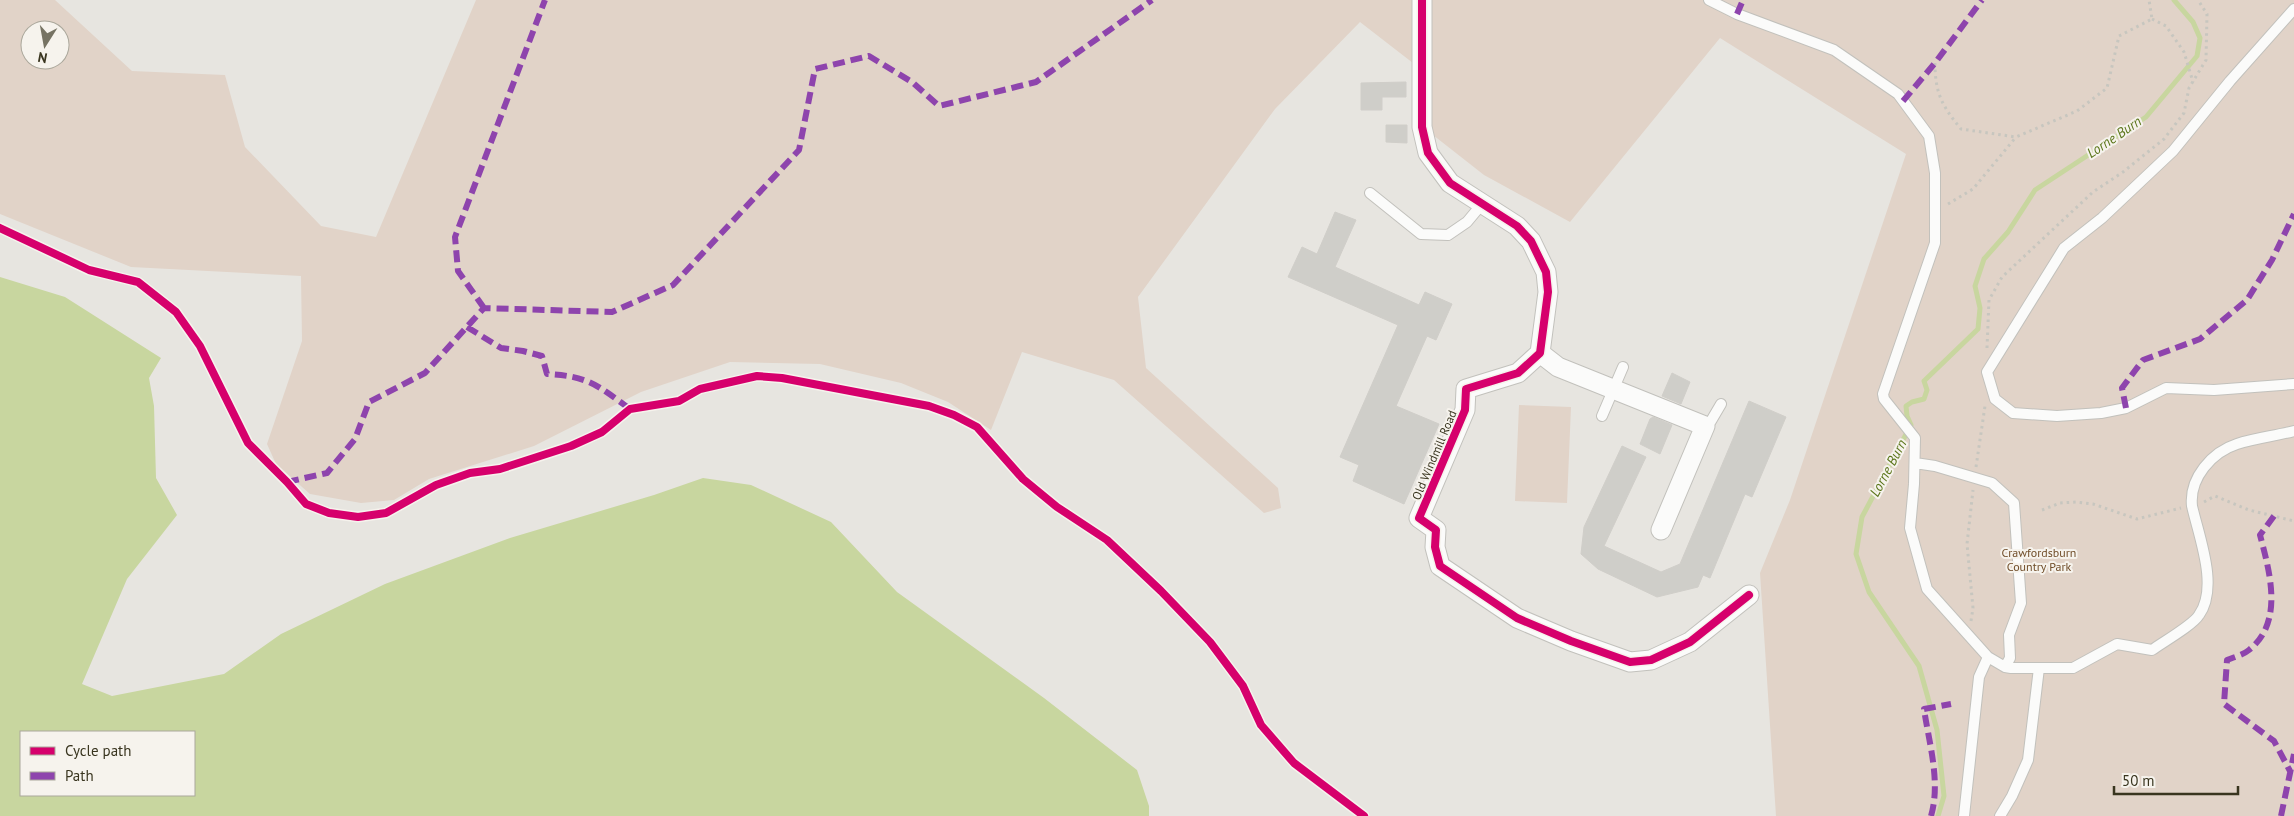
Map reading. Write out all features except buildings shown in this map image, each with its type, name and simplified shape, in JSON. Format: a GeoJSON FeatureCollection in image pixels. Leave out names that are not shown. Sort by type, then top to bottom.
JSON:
{"type":"FeatureCollection","features":[{"type":"Feature","properties":{"kind":"street"},"geometry":{"type":"LineString","coordinates":[[1422,0],[1422,126],[1428,153],[1450,183],[1516,226],[1531,241],[1546,272],[1548,292],[1540,353],[1558,367],[1705,426],[1661,530]]}},
{"type":"Feature","properties":{"kind":"street","name":"Old Windmill Road"},"geometry":{"type":"LineString","coordinates":[[1540,353],[1518,373],[1466,389],[1465,410],[1419,518],[1436,530],[1435,547],[1440,566],[1517,618],[1570,642],[1630,662],[1651,660],[1690,642],[1749,595]]}},
{"type":"Feature","properties":{"kind":"lane"},"geometry":{"type":"LineString","coordinates":[[1709,0],[1737,14],[1834,50],[1898,94],[1929,136],[1935,173],[1935,243],[1883,394],[1884,399],[1915,438],[1910,528],[1927,589],[1988,657],[2005,667],[2073,668],[2117,644],[2152,650],[2199,616],[2208,598],[2209,579],[2192,506],[2197,480],[2206,463],[2235,445],[2294,432]]}},
{"type":"Feature","properties":{"kind":"lane"},"geometry":{"type":"LineString","coordinates":[[2294,9],[2230,81],[2173,151],[2102,218],[2064,248],[1987,372],[1995,399],[2013,413],[2056,416],[2101,413],[2126,408],[2166,388],[2214,390],[2294,384]]}},
{"type":"Feature","properties":{"kind":"lane"},"geometry":{"type":"LineString","coordinates":[[1370,193],[1421,234],[1448,235],[1467,222],[1482,204]]}},
{"type":"Feature","properties":{"kind":"lane"},"geometry":{"type":"LineString","coordinates":[[1602,416],[1623,367]]}},
{"type":"Feature","properties":{"kind":"lane"},"geometry":{"type":"LineString","coordinates":[[1705,426],[1711,421],[1721,404]]}},
{"type":"Feature","properties":{"kind":"lane"},"geometry":{"type":"LineString","coordinates":[[1915,463],[1935,466],[1992,483],[2014,503],[2022,604],[2010,635],[2010,658],[2005,667]]}},
{"type":"Feature","properties":{"kind":"lane"},"geometry":{"type":"LineString","coordinates":[[1964,816],[1979,677],[1988,657]]}},
{"type":"Feature","properties":{"kind":"lane"},"geometry":{"type":"LineString","coordinates":[[2000,816],[2012,796],[2028,760],[2038,668]]}},
{"type":"Feature","properties":{"kind":"path"},"geometry":{"type":"LineString","coordinates":[[2149,0],[2152,19]]}},
{"type":"Feature","properties":{"kind":"path"},"geometry":{"type":"LineString","coordinates":[[1986,352],[1989,300],[2002,277],[2093,192],[2123,172],[2164,139],[2184,113],[2189,88],[2206,60],[2207,14],[2198,0]]}},
{"type":"Feature","properties":{"kind":"path"},"geometry":{"type":"LineString","coordinates":[[1935,209],[1953,202],[1973,189],[2016,137],[2077,111],[2107,88],[2119,36],[2152,19]]}},
{"type":"Feature","properties":{"kind":"path"},"geometry":{"type":"LineString","coordinates":[[2152,19],[2166,26],[2184,52],[2193,82]]}},
{"type":"Feature","properties":{"kind":"path"},"geometry":{"type":"LineString","coordinates":[[1935,64],[1935,85],[1947,112],[1961,129],[2016,137]]}},
{"type":"Feature","properties":{"kind":"path"},"geometry":{"type":"LineString","coordinates":[[1964,632],[1970,623],[1973,608],[1967,544],[1985,415],[1985,396]]}},
{"type":"Feature","properties":{"kind":"path"},"geometry":{"type":"LineString","coordinates":[[2042,510],[2060,503],[2076,502],[2093,504],[2137,519],[2155,513],[2192,506],[2214,496],[2249,510],[2294,521]]}},
{"type":"Feature","properties":{"kind":"green space","name":"Crawfordsburn Country Park"},"geometry":{"type":"Polygon","coordinates":[[[0,0],[55,0],[132,71],[225,75],[245,147],[321,226],[376,237],[476,0],[2294,0],[2294,816],[1776,816],[1760,573],[1790,500],[1906,154],[1720,38],[1570,222],[1484,175],[1433,135],[1422,70],[1360,22],[1275,109],[1138,297],[1146,368],[1278,488],[1281,508],[1264,513],[1114,380],[1022,352],[991,430],[948,402],[901,383],[820,364],[730,362],[641,392],[534,446],[429,479],[394,500],[361,503],[310,494],[276,464],[267,444],[302,341],[301,276],[131,267],[0,214],[0,0]]]}},
{"type":"Feature","properties":{"kind":"green space"},"geometry":{"type":"Polygon","coordinates":[[[1519,405],[1571,407],[1567,503],[1515,501],[1519,405]]]}},
{"type":"Feature","properties":{"kind":"shaded area"},"geometry":{"type":"Polygon","coordinates":[[[0,277],[65,297],[161,358],[149,378],[154,406],[156,478],[177,515],[127,579],[82,684],[112,696],[224,674],[281,634],[385,584],[510,538],[654,495],[703,478],[751,485],[831,522],[897,592],[1044,698],[1137,770],[1149,806],[1149,816],[0,816],[0,277]]]}},
{"type":"Feature","properties":{"kind":"waterway","name":"Lorne Burn"},"geometry":{"type":"LineString","coordinates":[[1938,816],[1944,796],[1937,730],[1919,666],[1869,592],[1856,554],[1862,517],[1911,425],[1907,416],[1906,406],[1912,402],[1924,399],[1927,390],[1924,381],[1978,329],[1980,308],[1975,286],[1984,259],[2008,232],[2035,190],[2146,117],[2197,56],[2200,38],[2193,22],[2174,0]]}},
{"type":"Feature","properties":{"kind":"marked path"},"geometry":{"type":"LineString","coordinates":[[484,308],[458,271],[455,237],[545,0]]}},
{"type":"Feature","properties":{"kind":"marked path"},"geometry":{"type":"LineString","coordinates":[[287,482],[327,473],[355,439],[369,402],[425,373],[484,308],[612,312],[673,285],[799,150],[815,69],[869,56],[912,82],[939,106],[1036,82],[1152,0]]}},
{"type":"Feature","properties":{"kind":"marked path"},"geometry":{"type":"LineString","coordinates":[[1737,14],[1743,0]]}},
{"type":"Feature","properties":{"kind":"marked path"},"geometry":{"type":"LineString","coordinates":[[1903,101],[1935,63],[1982,0]]}},
{"type":"Feature","properties":{"kind":"marked path"},"geometry":{"type":"LineString","coordinates":[[2126,408],[2122,388],[2143,360],[2200,339],[2247,300],[2272,260],[2294,214]]}},
{"type":"Feature","properties":{"kind":"marked path"},"geometry":{"type":"LineString","coordinates":[[467,327],[501,348],[542,356],[547,374],[583,380],[601,388],[630,409]]}},
{"type":"Feature","properties":{"kind":"marked path"},"geometry":{"type":"LineString","coordinates":[[2274,516],[2260,535],[2270,581],[2271,596],[2267,626],[2260,639],[2249,650],[2227,660],[2224,704],[2274,741],[2290,771]]}},
{"type":"Feature","properties":{"kind":"marked path"},"geometry":{"type":"LineString","coordinates":[[1931,816],[1935,790],[1931,749],[1924,709],[1951,704]]}},
{"type":"Feature","properties":{"kind":"marked path"},"geometry":{"type":"LineString","coordinates":[[2281,816],[2294,754]]}},
{"type":"Feature","properties":{"kind":"cycle path"},"geometry":{"type":"LineString","coordinates":[[1422,0],[1422,127],[1428,153],[1450,183],[1517,226],[1531,241],[1546,272],[1548,292],[1540,353],[1518,373],[1466,389],[1465,410],[1419,518],[1436,530],[1435,547],[1440,566],[1517,618],[1571,641],[1630,662],[1651,660],[1690,642],[1749,595]]}},
{"type":"Feature","properties":{"kind":"cycle path"},"geometry":{"type":"LineString","coordinates":[[0,228],[89,270],[138,282],[176,312],[200,346],[248,443],[306,504],[329,513],[358,517],[386,513],[436,485],[470,473],[500,469],[571,446],[602,432],[630,409],[679,401],[700,389],[757,376],[782,378],[929,406],[954,415],[977,427],[1023,479],[1057,507],[1107,540],[1161,591],[1210,642],[1243,686],[1261,725],[1294,763],[1364,816]]}}]}
